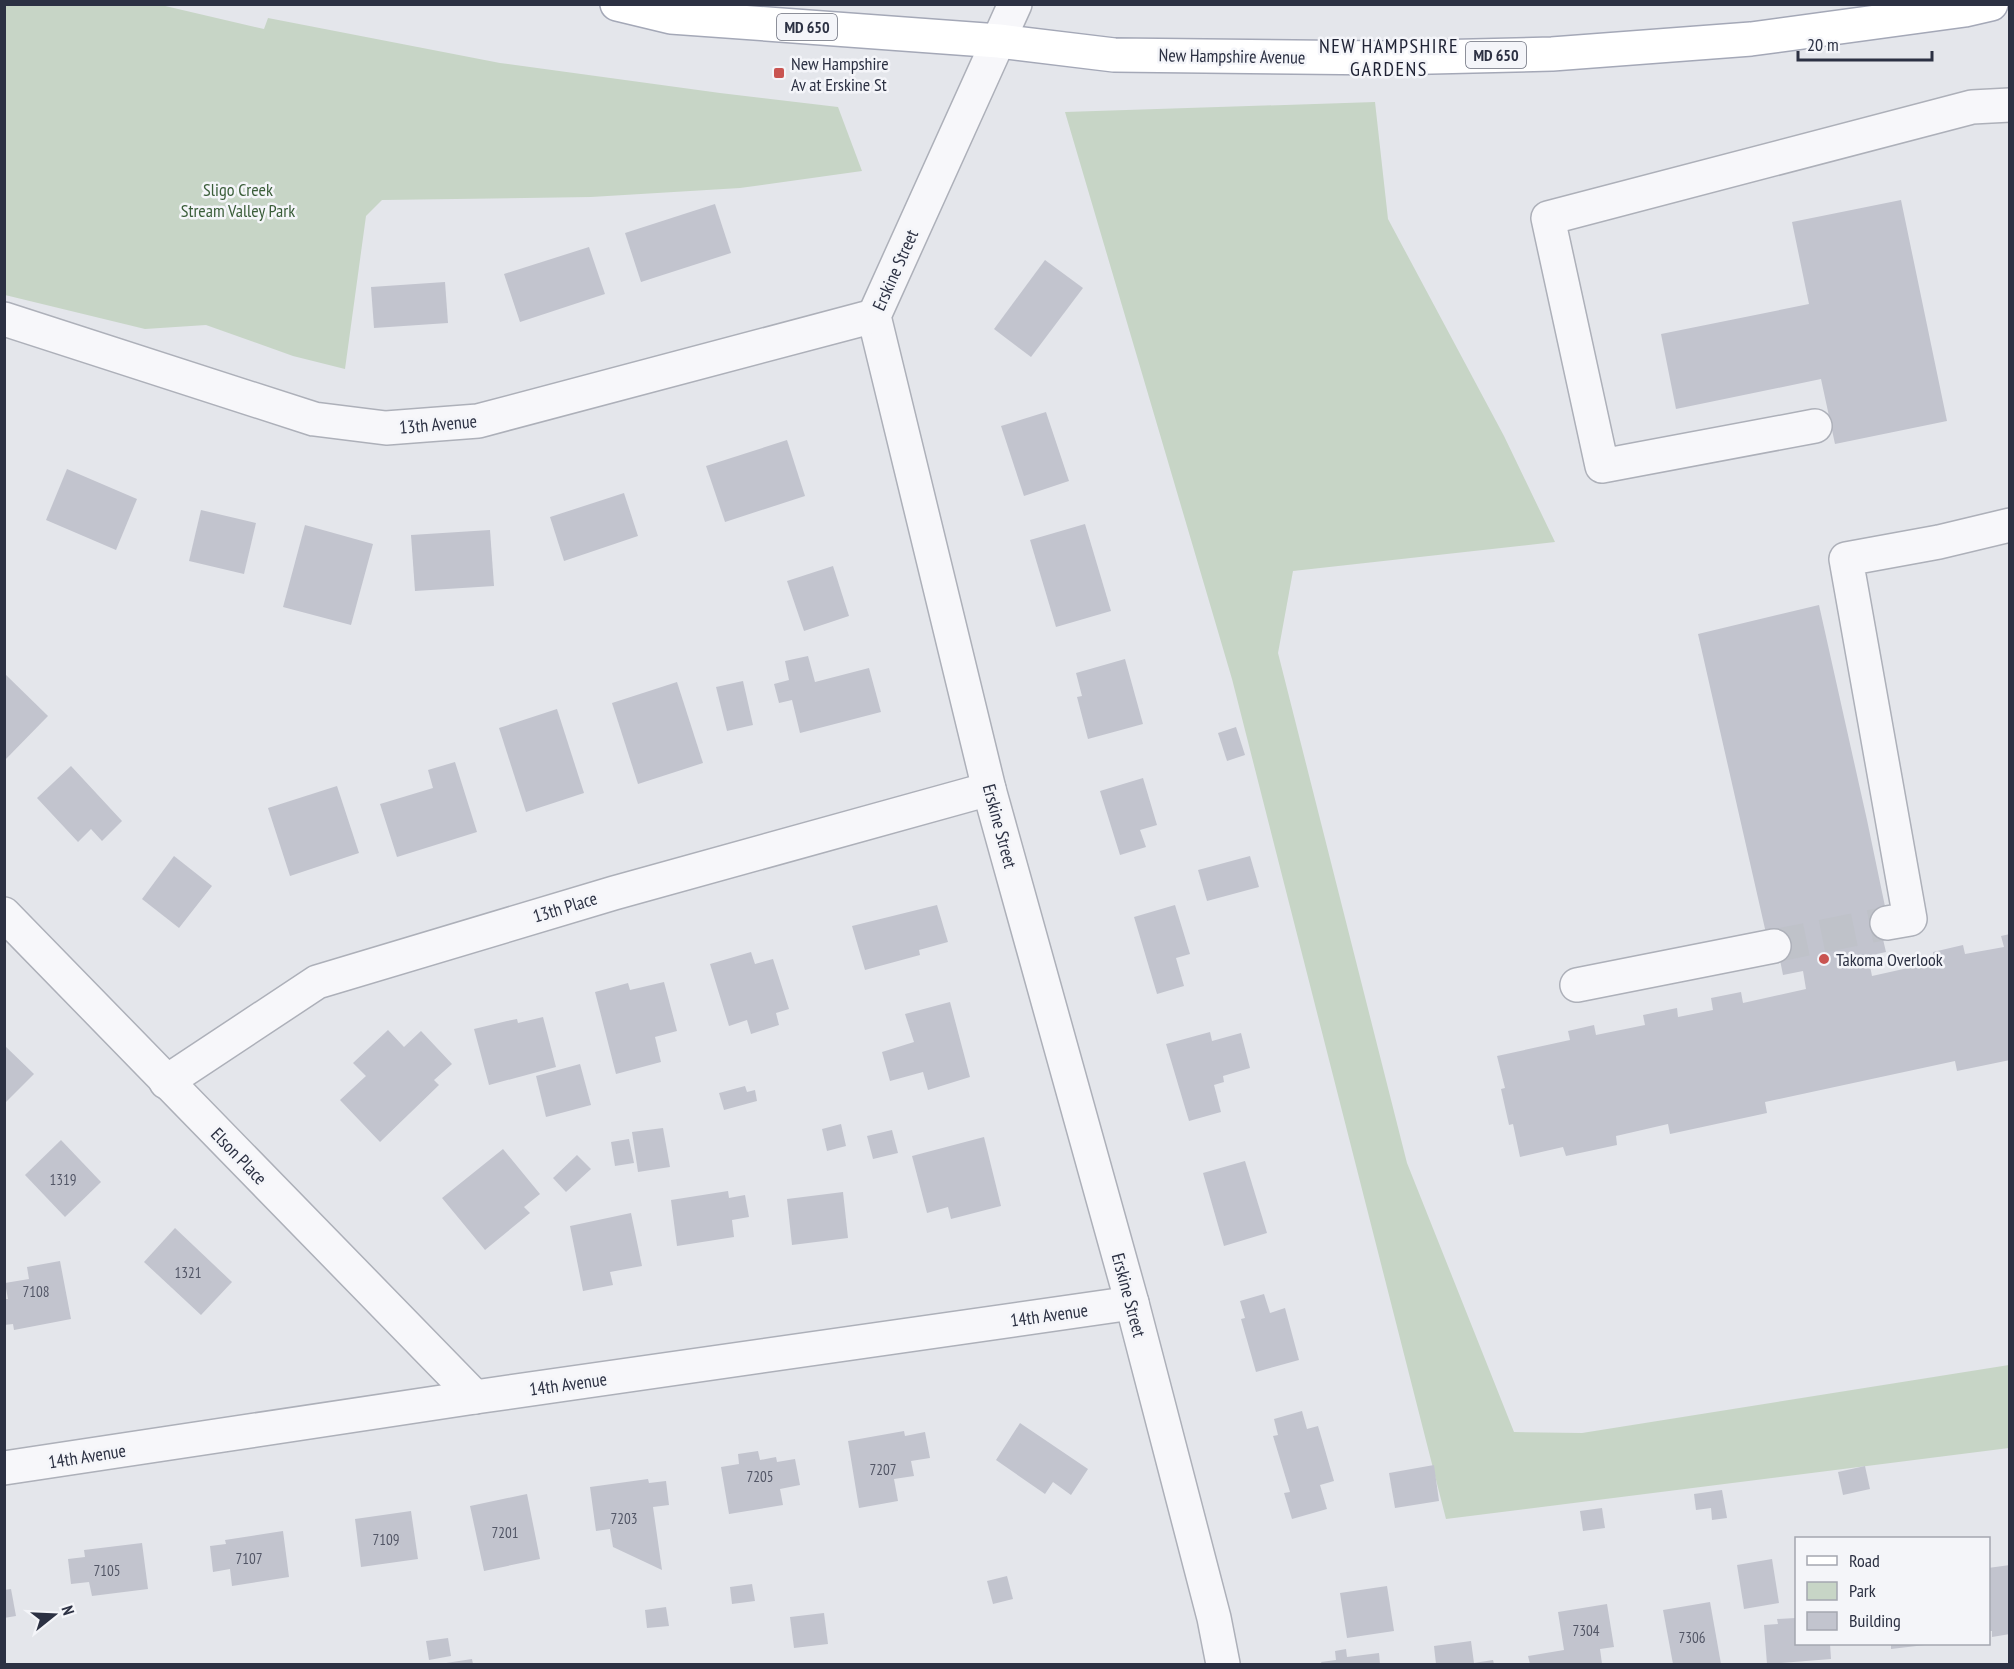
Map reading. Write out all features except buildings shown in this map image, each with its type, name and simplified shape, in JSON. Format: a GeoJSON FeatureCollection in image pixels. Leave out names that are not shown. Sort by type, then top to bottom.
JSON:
{"type":"FeatureCollection","features":[{"type":"Feature","properties":{"kind":"main road","name":"New Hampshire Avenue"},"geometry":{"type":"LineString","coordinates":[[616,4],[671,17],[999,41],[1114,55],[1389,58],[1552,54],[1751,39],[1965,10],[1991,4]]}},
{"type":"Feature","properties":{"kind":"street","name":"Erskine Street"},"geometry":{"type":"LineString","coordinates":[[1016,4],[874,316],[989,789],[1132,1304],[1214,1618],[1223,1665]]}},
{"type":"Feature","properties":{"kind":"street"},"geometry":{"type":"LineString","coordinates":[[1815,426],[1602,466],[1548,218],[1972,107],[2010,105]]}},
{"type":"Feature","properties":{"kind":"street","name":"13th Avenue"},"geometry":{"type":"LineString","coordinates":[[4,319],[314,419],[386,428],[478,421],[874,316]]}},
{"type":"Feature","properties":{"kind":"street"},"geometry":{"type":"LineString","coordinates":[[1887,923],[1910,919],[1845,559],[1939,542],[2010,525]]}},
{"type":"Feature","properties":{"kind":"street","name":"13th Place"},"geometry":{"type":"LineString","coordinates":[[166,1082],[317,982],[614,893],[989,789]]}},
{"type":"Feature","properties":{"kind":"street","name":"Elson Place"},"geometry":{"type":"LineString","coordinates":[[4,914],[475,1398]]}},
{"type":"Feature","properties":{"kind":"street"},"geometry":{"type":"LineString","coordinates":[[1577,985],[1774,946]]}},
{"type":"Feature","properties":{"kind":"street","name":"14th Avenue"},"geometry":{"type":"LineString","coordinates":[[4,1468],[1132,1304]]}},
{"type":"Feature","properties":{"kind":"green space","name":"Sligo Creek Stream Valley Park"},"geometry":{"type":"Polygon","coordinates":[[[5,4],[161,5],[264,29],[268,18],[500,63],[838,107],[862,171],[740,188],[591,197],[382,200],[366,216],[345,369],[293,356],[206,325],[145,329],[5,295],[5,4]]]}},
{"type":"Feature","properties":{"kind":"green space"},"geometry":{"type":"Polygon","coordinates":[[[1375,102],[1388,219],[1504,436],[1555,542],[1293,571],[1278,653],[1407,1163],[1514,1432],[1582,1433],[2009,1365],[2009,1448],[1446,1519],[1232,679],[1065,112],[1375,102]]]}},
{"type":"Feature","properties":{"kind":"tunnel"},"geometry":{"type":"LineString","coordinates":[[1774,946],[1887,923]]}},
{"type":"Feature","properties":{"kind":"place","name":"New Hampshire Av at Erskine St"},"geometry":{"type":"Point","coordinates":[779,73]}},
{"type":"Feature","properties":{"kind":"place","name":"Takoma Overlook"},"geometry":{"type":"Point","coordinates":[1824,959]}},
{"type":"Feature","properties":{"kind":"district","name":"NEW HAMPSHIRE GARDENS"},"geometry":{"type":"Point","coordinates":[1389,58]}}]}
